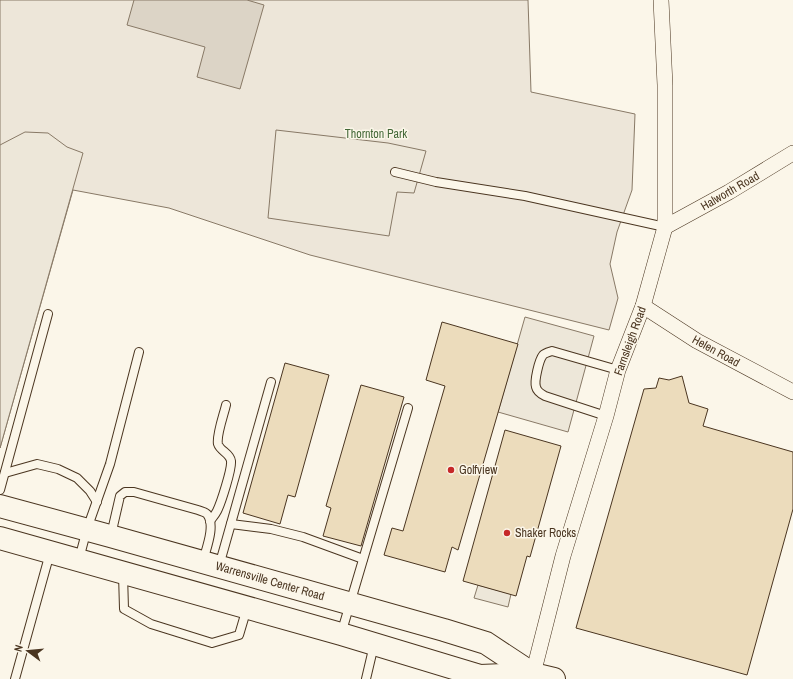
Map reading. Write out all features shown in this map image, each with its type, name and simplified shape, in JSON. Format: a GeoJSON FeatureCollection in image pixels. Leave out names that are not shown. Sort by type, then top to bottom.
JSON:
{"type":"FeatureCollection","features":[{"type":"Feature","properties":{"kind":"main road","name":"Warrensville Center Road"},"geometry":{"type":"LineString","coordinates":[[0,506],[350,603],[486,643],[543,676]]}},
{"type":"Feature","properties":{"kind":"main road"},"geometry":{"type":"LineString","coordinates":[[0,538],[341,634],[480,676],[543,676]]}},
{"type":"Feature","properties":{"kind":"street","name":"Farnsleigh Road"},"geometry":{"type":"LineString","coordinates":[[543,676],[563,556],[606,416],[618,370],[643,306],[665,227],[666,85],[661,0]]}},
{"type":"Feature","properties":{"kind":"street","name":"Halworth Road"},"geometry":{"type":"LineString","coordinates":[[665,227],[729,192],[793,153]]}},
{"type":"Feature","properties":{"kind":"street","name":"Helen Road"},"geometry":{"type":"LineString","coordinates":[[643,306],[697,341],[793,392]]}},
{"type":"Feature","properties":{"kind":"lane"},"geometry":{"type":"LineString","coordinates":[[395,172],[436,182],[525,196],[665,227]]}},
{"type":"Feature","properties":{"kind":"lane"},"geometry":{"type":"LineString","coordinates":[[0,490],[48,314]]}},
{"type":"Feature","properties":{"kind":"lane"},"geometry":{"type":"LineString","coordinates":[[606,416],[545,396],[535,387],[535,379],[543,356],[552,351],[618,370]]}},
{"type":"Feature","properties":{"kind":"lane"},"geometry":{"type":"LineString","coordinates":[[78,560],[96,502],[110,464],[139,352]]}},
{"type":"Feature","properties":{"kind":"lane"},"geometry":{"type":"LineString","coordinates":[[211,564],[231,524],[271,382]]}},
{"type":"Feature","properties":{"kind":"lane"},"geometry":{"type":"LineString","coordinates":[[210,521],[222,498],[230,468],[231,460],[218,444],[218,438],[226,405]]}},
{"type":"Feature","properties":{"kind":"lane"},"geometry":{"type":"LineString","coordinates":[[341,634],[408,408]]}},
{"type":"Feature","properties":{"kind":"lane"},"geometry":{"type":"LineString","coordinates":[[5,473],[37,464],[58,469],[77,478],[90,490],[96,502]]}},
{"type":"Feature","properties":{"kind":"lane"},"geometry":{"type":"LineString","coordinates":[[110,536],[120,496],[125,492],[134,492],[198,510],[206,514],[210,521],[211,564]]}},
{"type":"Feature","properties":{"kind":"lane"},"geometry":{"type":"LineString","coordinates":[[231,524],[271,529],[303,537],[363,559]]}},
{"type":"Feature","properties":{"kind":"lane"},"geometry":{"type":"LineString","coordinates":[[15,679],[50,552]]}},
{"type":"Feature","properties":{"kind":"lane"},"geometry":{"type":"LineString","coordinates":[[123,573],[124,609],[151,624],[212,643],[239,635],[247,608]]}},
{"type":"Feature","properties":{"kind":"lane"},"geometry":{"type":"LineString","coordinates":[[366,679],[374,644]]}},
{"type":"Feature","properties":{"kind":"green space","name":"Thornton Park"},"geometry":{"type":"Polygon","coordinates":[[[0,0],[528,0],[531,92],[635,114],[632,190],[617,232],[610,264],[618,298],[609,330],[310,255],[169,208],[73,190],[0,448],[0,0]]]}},
{"type":"Feature","properties":{"kind":"shaded area"},"geometry":{"type":"Polygon","coordinates":[[[134,0],[247,0],[264,5],[240,89],[197,77],[205,47],[127,25],[134,0]]]}},
{"type":"Feature","properties":{"kind":"shaded area"},"geometry":{"type":"Polygon","coordinates":[[[276,130],[388,143],[426,151],[414,193],[397,192],[389,236],[268,218],[276,130]]]}},
{"type":"Feature","properties":{"kind":"shaded area"},"geometry":{"type":"Polygon","coordinates":[[[25,132],[48,133],[67,147],[83,153],[0,448],[0,145],[25,132]]]}},
{"type":"Feature","properties":{"kind":"shaded area"},"geometry":{"type":"Polygon","coordinates":[[[525,317],[594,336],[568,432],[498,412],[525,317]]]}},
{"type":"Feature","properties":{"kind":"shaded area"},"geometry":{"type":"Polygon","coordinates":[[[478,585],[511,594],[508,607],[474,598],[478,585]]]}},
{"type":"Feature","properties":{"kind":"building","name":"Golfview"},"geometry":{"type":"Polygon","coordinates":[[[442,322],[518,344],[458,550],[452,547],[445,572],[384,555],[392,528],[403,531],[445,386],[426,380],[442,322]]]}},
{"type":"Feature","properties":{"kind":"building"},"geometry":{"type":"Polygon","coordinates":[[[285,363],[329,375],[295,497],[288,495],[280,524],[243,513],[285,363]]]}},
{"type":"Feature","properties":{"kind":"building"},"geometry":{"type":"Polygon","coordinates":[[[682,376],[689,403],[708,409],[703,426],[793,452],[793,509],[747,675],[576,628],[644,389],[656,388],[659,378],[669,380],[682,376]]]}},
{"type":"Feature","properties":{"kind":"building"},"geometry":{"type":"Polygon","coordinates":[[[361,385],[404,397],[361,546],[323,536],[331,508],[326,506],[361,385]]]}},
{"type":"Feature","properties":{"kind":"building","name":"Shaker Rocks"},"geometry":{"type":"Polygon","coordinates":[[[505,430],[561,446],[530,557],[527,556],[516,596],[463,581],[505,430]]]}},
{"type":"Feature","properties":{"kind":"place","name":"Golfview"},"geometry":{"type":"Point","coordinates":[451,470]}},
{"type":"Feature","properties":{"kind":"place","name":"Shaker Rocks"},"geometry":{"type":"Point","coordinates":[507,533]}}]}
